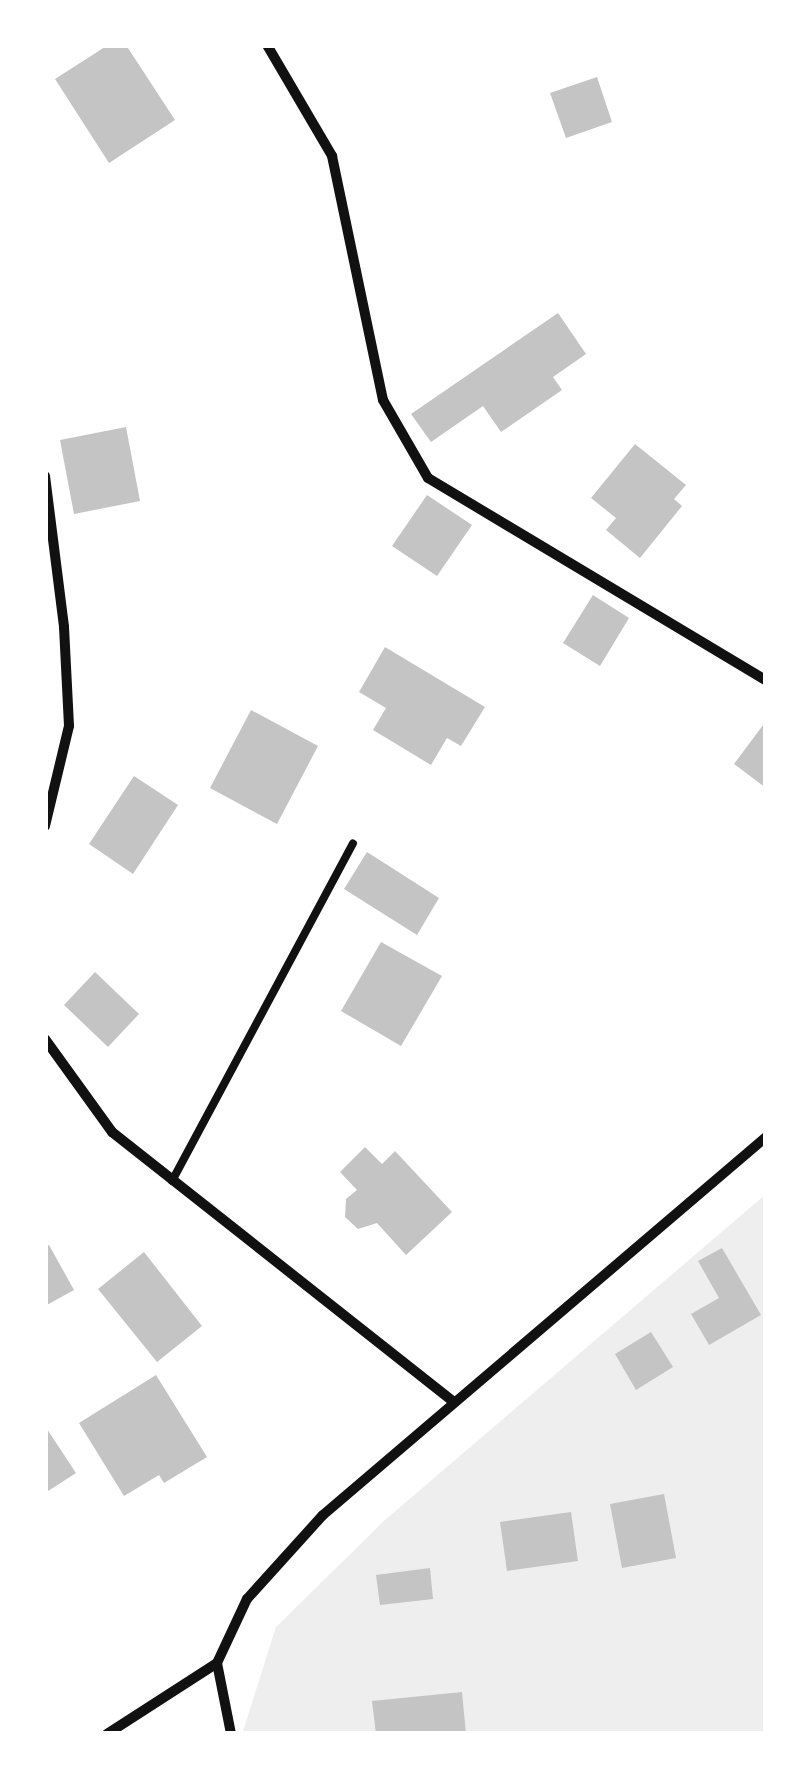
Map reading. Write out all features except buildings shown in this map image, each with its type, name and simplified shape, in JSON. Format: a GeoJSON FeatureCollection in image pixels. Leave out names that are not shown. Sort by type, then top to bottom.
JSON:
{"type":"FeatureCollection","features":[{"type":"Feature","properties":{"kind":"street"},"geometry":{"type":"LineString","coordinates":[[267,45],[332,156],[383,400],[428,478],[766,680]]}},
{"type":"Feature","properties":{"kind":"street"},"geometry":{"type":"LineString","coordinates":[[45,476],[64,627],[69,726],[45,826]]}},
{"type":"Feature","properties":{"kind":"street"},"geometry":{"type":"LineString","coordinates":[[45,1039],[112,1132],[454,1402]]}},
{"type":"Feature","properties":{"kind":"street"},"geometry":{"type":"LineString","coordinates":[[108,1734],[217,1664],[247,1599],[322,1515],[766,1137]]}},
{"type":"Feature","properties":{"kind":"street"},"geometry":{"type":"LineString","coordinates":[[217,1664],[231,1734]]}},
{"type":"Feature","properties":{"kind":"lane"},"geometry":{"type":"LineString","coordinates":[[172,1181],[353,844]]}},
{"type":"Feature","properties":{"kind":"shaded area"},"geometry":{"type":"Polygon","coordinates":[[[766,1194],[766,1734],[242,1734],[276,1627],[385,1520],[766,1194]]]}}]}
